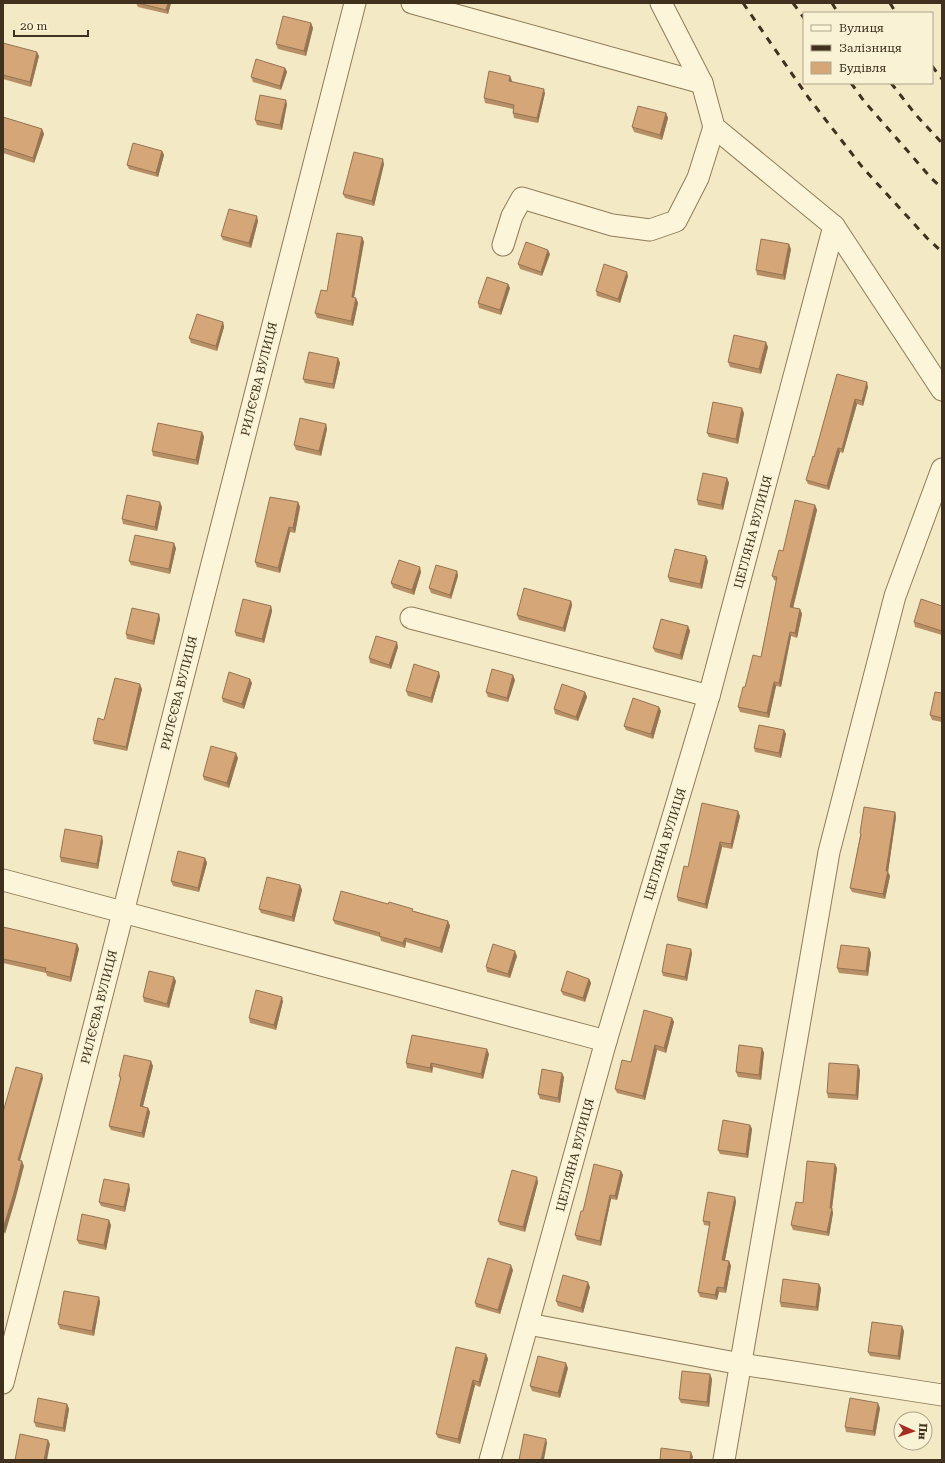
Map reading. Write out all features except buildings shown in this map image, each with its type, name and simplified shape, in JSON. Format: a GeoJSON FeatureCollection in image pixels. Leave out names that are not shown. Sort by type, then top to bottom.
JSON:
{"type":"FeatureCollection","features":[{"type":"Feature","properties":{"kind":"street","name":"РИЛЄЄВА ВУЛИЦЯ"},"geometry":{"type":"LineString","coordinates":[[3,1383],[355,3]]}},
{"type":"Feature","properties":{"kind":"street"},"geometry":{"type":"LineString","coordinates":[[412,3],[702,83]]}},
{"type":"Feature","properties":{"kind":"street"},"geometry":{"type":"LineString","coordinates":[[503,245],[512,216],[522,198],[619,226],[650,230],[676,221],[698,178],[714,127],[702,83],[661,3]]}},
{"type":"Feature","properties":{"kind":"street"},"geometry":{"type":"LineString","coordinates":[[714,127],[834,226],[942,390]]}},
{"type":"Feature","properties":{"kind":"street","name":"ЦЕГЛЯНА ВУЛИЦЯ"},"geometry":{"type":"LineString","coordinates":[[490,1460],[606,1041],[710,696],[834,226]]}},
{"type":"Feature","properties":{"kind":"street"},"geometry":{"type":"LineString","coordinates":[[724,1460],[829,852],[895,596],[942,469]]}},
{"type":"Feature","properties":{"kind":"street"},"geometry":{"type":"LineString","coordinates":[[412,618],[710,696]]}},
{"type":"Feature","properties":{"kind":"street"},"geometry":{"type":"LineString","coordinates":[[3,880],[606,1041]]}},
{"type":"Feature","properties":{"kind":"street"},"geometry":{"type":"LineString","coordinates":[[528,1324],[741,1364],[942,1395]]}},
{"type":"Feature","properties":{"kind":"railway"},"geometry":{"type":"LineString","coordinates":[[743,3],[808,97],[863,168],[927,238],[942,252]]}},
{"type":"Feature","properties":{"kind":"railway"},"geometry":{"type":"LineString","coordinates":[[793,3],[803,17]]}},
{"type":"Feature","properties":{"kind":"railway"},"geometry":{"type":"LineString","coordinates":[[832,3],[837,12]]}},
{"type":"Feature","properties":{"kind":"railway"},"geometry":{"type":"LineString","coordinates":[[890,3],[895,12]]}},
{"type":"Feature","properties":{"kind":"railway"},"geometry":{"type":"LineString","coordinates":[[933,67],[942,79]]}},
{"type":"Feature","properties":{"kind":"railway"},"geometry":{"type":"LineString","coordinates":[[852,84],[864,101],[932,179],[942,188]]}},
{"type":"Feature","properties":{"kind":"railway"},"geometry":{"type":"LineString","coordinates":[[892,84],[916,115],[942,143]]}}]}
